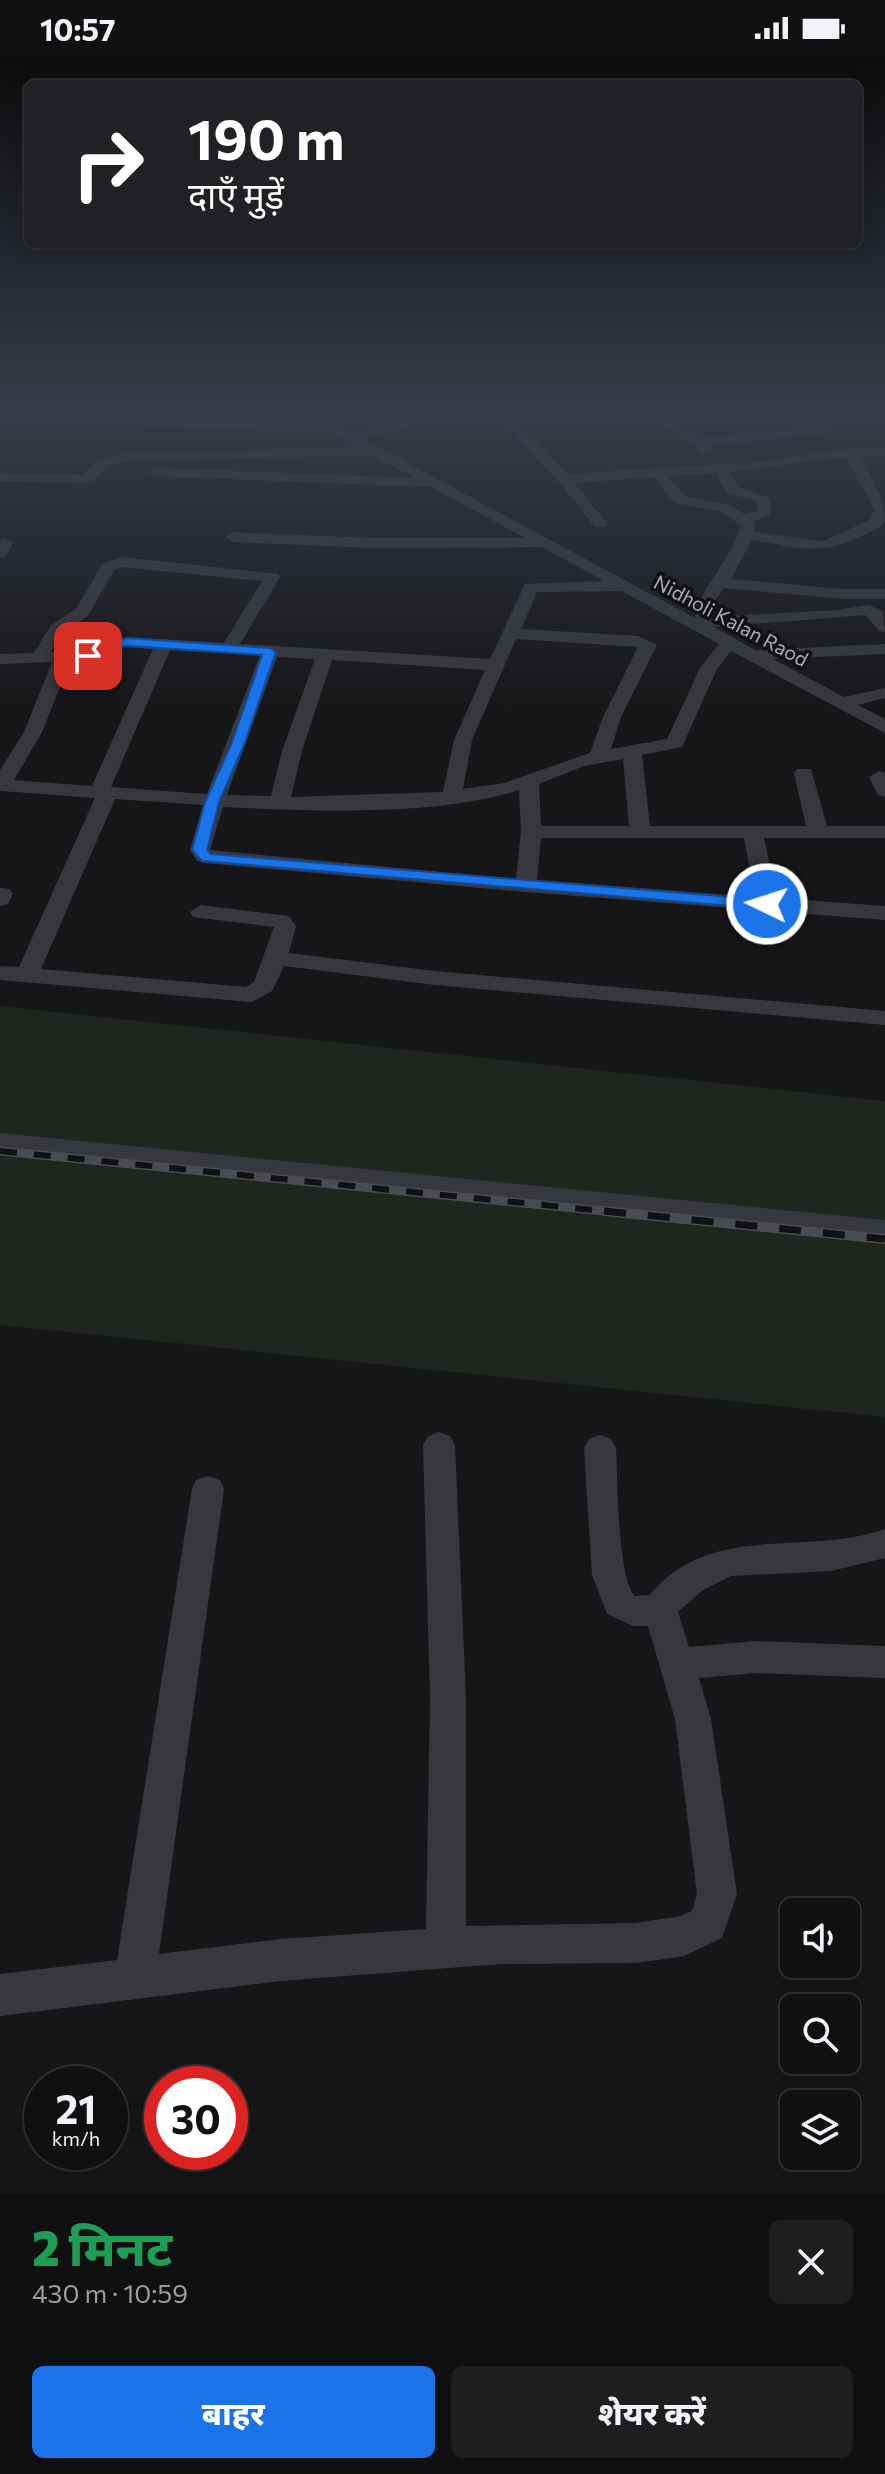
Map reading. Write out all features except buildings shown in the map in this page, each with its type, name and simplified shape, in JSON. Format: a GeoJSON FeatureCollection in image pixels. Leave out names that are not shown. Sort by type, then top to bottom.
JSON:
{"type":"FeatureCollection","features":[{"type":"Feature","properties":{"kind":"street","name":"Nidholi Kalan Raod"},"geometry":{"type":"LineString","coordinates":[[490,513],[702,625],[885,727]]}},
{"type":"Feature","properties":{"kind":"street"},"geometry":{"type":"LineString","coordinates":[[591,513],[600,524]]}},
{"type":"Feature","properties":{"kind":"street"},"geometry":{"type":"LineString","coordinates":[[735,513],[749,524],[747,535],[730,569],[707,600],[702,625],[870,610],[885,627]]}},
{"type":"Feature","properties":{"kind":"street"},"geometry":{"type":"LineString","coordinates":[[745,518],[764,513]]}},
{"type":"Feature","properties":{"kind":"street"},"geometry":{"type":"LineString","coordinates":[[747,535],[834,550],[868,528],[880,517],[880,513]]}},
{"type":"Feature","properties":{"kind":"street"},"geometry":{"type":"LineString","coordinates":[[233,537],[373,543],[546,543]]}},
{"type":"Feature","properties":{"kind":"street"},"geometry":{"type":"LineString","coordinates":[[39,658],[57,629],[82,612],[108,567],[122,562],[272,577],[229,648]]}},
{"type":"Feature","properties":{"kind":"street"},"geometry":{"type":"LineString","coordinates":[[718,583],[843,594],[885,594]]}},
{"type":"Feature","properties":{"kind":"street"},"geometry":{"type":"LineString","coordinates":[[452,797],[463,740],[513,634],[529,589],[533,586],[625,586]]}},
{"type":"Feature","properties":{"kind":"street"},"geometry":{"type":"LineString","coordinates":[[794,618],[810,650]]}},
{"type":"Feature","properties":{"kind":"street"},"geometry":{"type":"LineString","coordinates":[[513,634],[638,641],[648,645],[612,717],[598,758]]}},
{"type":"Feature","properties":{"kind":"street"},"geometry":{"type":"LineString","coordinates":[[63,657],[33,732],[0,785],[212,802],[396,803],[452,797],[529,782],[579,761],[675,743],[709,668],[729,642]]}},
{"type":"Feature","properties":{"kind":"street"},"geometry":{"type":"LineString","coordinates":[[0,659],[88,656],[117,643],[496,665]]}},
{"type":"Feature","properties":{"kind":"street"},"geometry":{"type":"LineString","coordinates":[[27,975],[164,644]]}},
{"type":"Feature","properties":{"kind":"street"},"geometry":{"type":"LineString","coordinates":[[752,655],[885,649]]}},
{"type":"Feature","properties":{"kind":"street"},"geometry":{"type":"LineString","coordinates":[[270,652],[237,745],[212,802],[200,850],[207,858],[885,913]]}},
{"type":"Feature","properties":{"kind":"street"},"geometry":{"type":"LineString","coordinates":[[279,804],[292,751],[325,655]]}},
{"type":"Feature","properties":{"kind":"street"},"geometry":{"type":"LineString","coordinates":[[842,703],[885,693]]}},
{"type":"Feature","properties":{"kind":"street"},"geometry":{"type":"LineString","coordinates":[[632,753],[640,833]]}},
{"type":"Feature","properties":{"kind":"street"},"geometry":{"type":"LineString","coordinates":[[804,773],[818,833]]}},
{"type":"Feature","properties":{"kind":"street"},"geometry":{"type":"LineString","coordinates":[[526,886],[531,832],[529,782]]}},
{"type":"Feature","properties":{"kind":"street"},"geometry":{"type":"LineString","coordinates":[[531,832],[885,832]]}},
{"type":"Feature","properties":{"kind":"street"},"geometry":{"type":"LineString","coordinates":[[753,833],[767,904]]}},
{"type":"Feature","properties":{"kind":"street"},"geometry":{"type":"LineString","coordinates":[[0,973],[251,995],[264,986],[285,926],[281,921],[201,912]]}},
{"type":"Feature","properties":{"kind":"street"},"geometry":{"type":"LineString","coordinates":[[276,958],[481,982],[885,1018]]}},
{"type":"Feature","properties":{"kind":"street"},"geometry":{"type":"LineString","coordinates":[[0,1142],[885,1230]]}},
{"type":"Feature","properties":{"kind":"street"},"geometry":{"type":"LineString","coordinates":[[439,1445],[448,1698],[446,1948]]}},
{"type":"Feature","properties":{"kind":"street"},"geometry":{"type":"LineString","coordinates":[[600,1448],[606,1549],[615,1597],[625,1608],[634,1611],[660,1609],[688,1581],[733,1560],[832,1558],[861,1553],[885,1543]]}},
{"type":"Feature","properties":{"kind":"street"},"geometry":{"type":"LineString","coordinates":[[135,1979],[208,1489]]}},
{"type":"Feature","properties":{"kind":"street"},"geometry":{"type":"LineString","coordinates":[[0,1995],[281,1960],[501,1944],[636,1943],[684,1936],[708,1924],[717,1894],[693,1719],[660,1609]]}},
{"type":"Feature","properties":{"kind":"street"},"geometry":{"type":"LineString","coordinates":[[675,1664],[757,1657],[885,1662]]}},
{"type":"Feature","properties":{"kind":"shaded area"},"geometry":{"type":"Polygon","coordinates":[[[0,1006],[885,1101],[885,1417],[0,1325],[0,1006]]]}},
{"type":"Feature","properties":{"kind":"railway"},"geometry":{"type":"LineString","coordinates":[[0,1151],[624,1213]]}},
{"type":"Feature","properties":{"kind":"railway"},"geometry":{"type":"LineString","coordinates":[[604,1211],[885,1239]]}},
{"type":"Feature","properties":{"kind":"route"},"geometry":{"type":"LineString","coordinates":[[88,656],[110,644],[127,642],[270,652],[237,745],[212,802],[200,850],[204,857],[767,904]]}}]}
